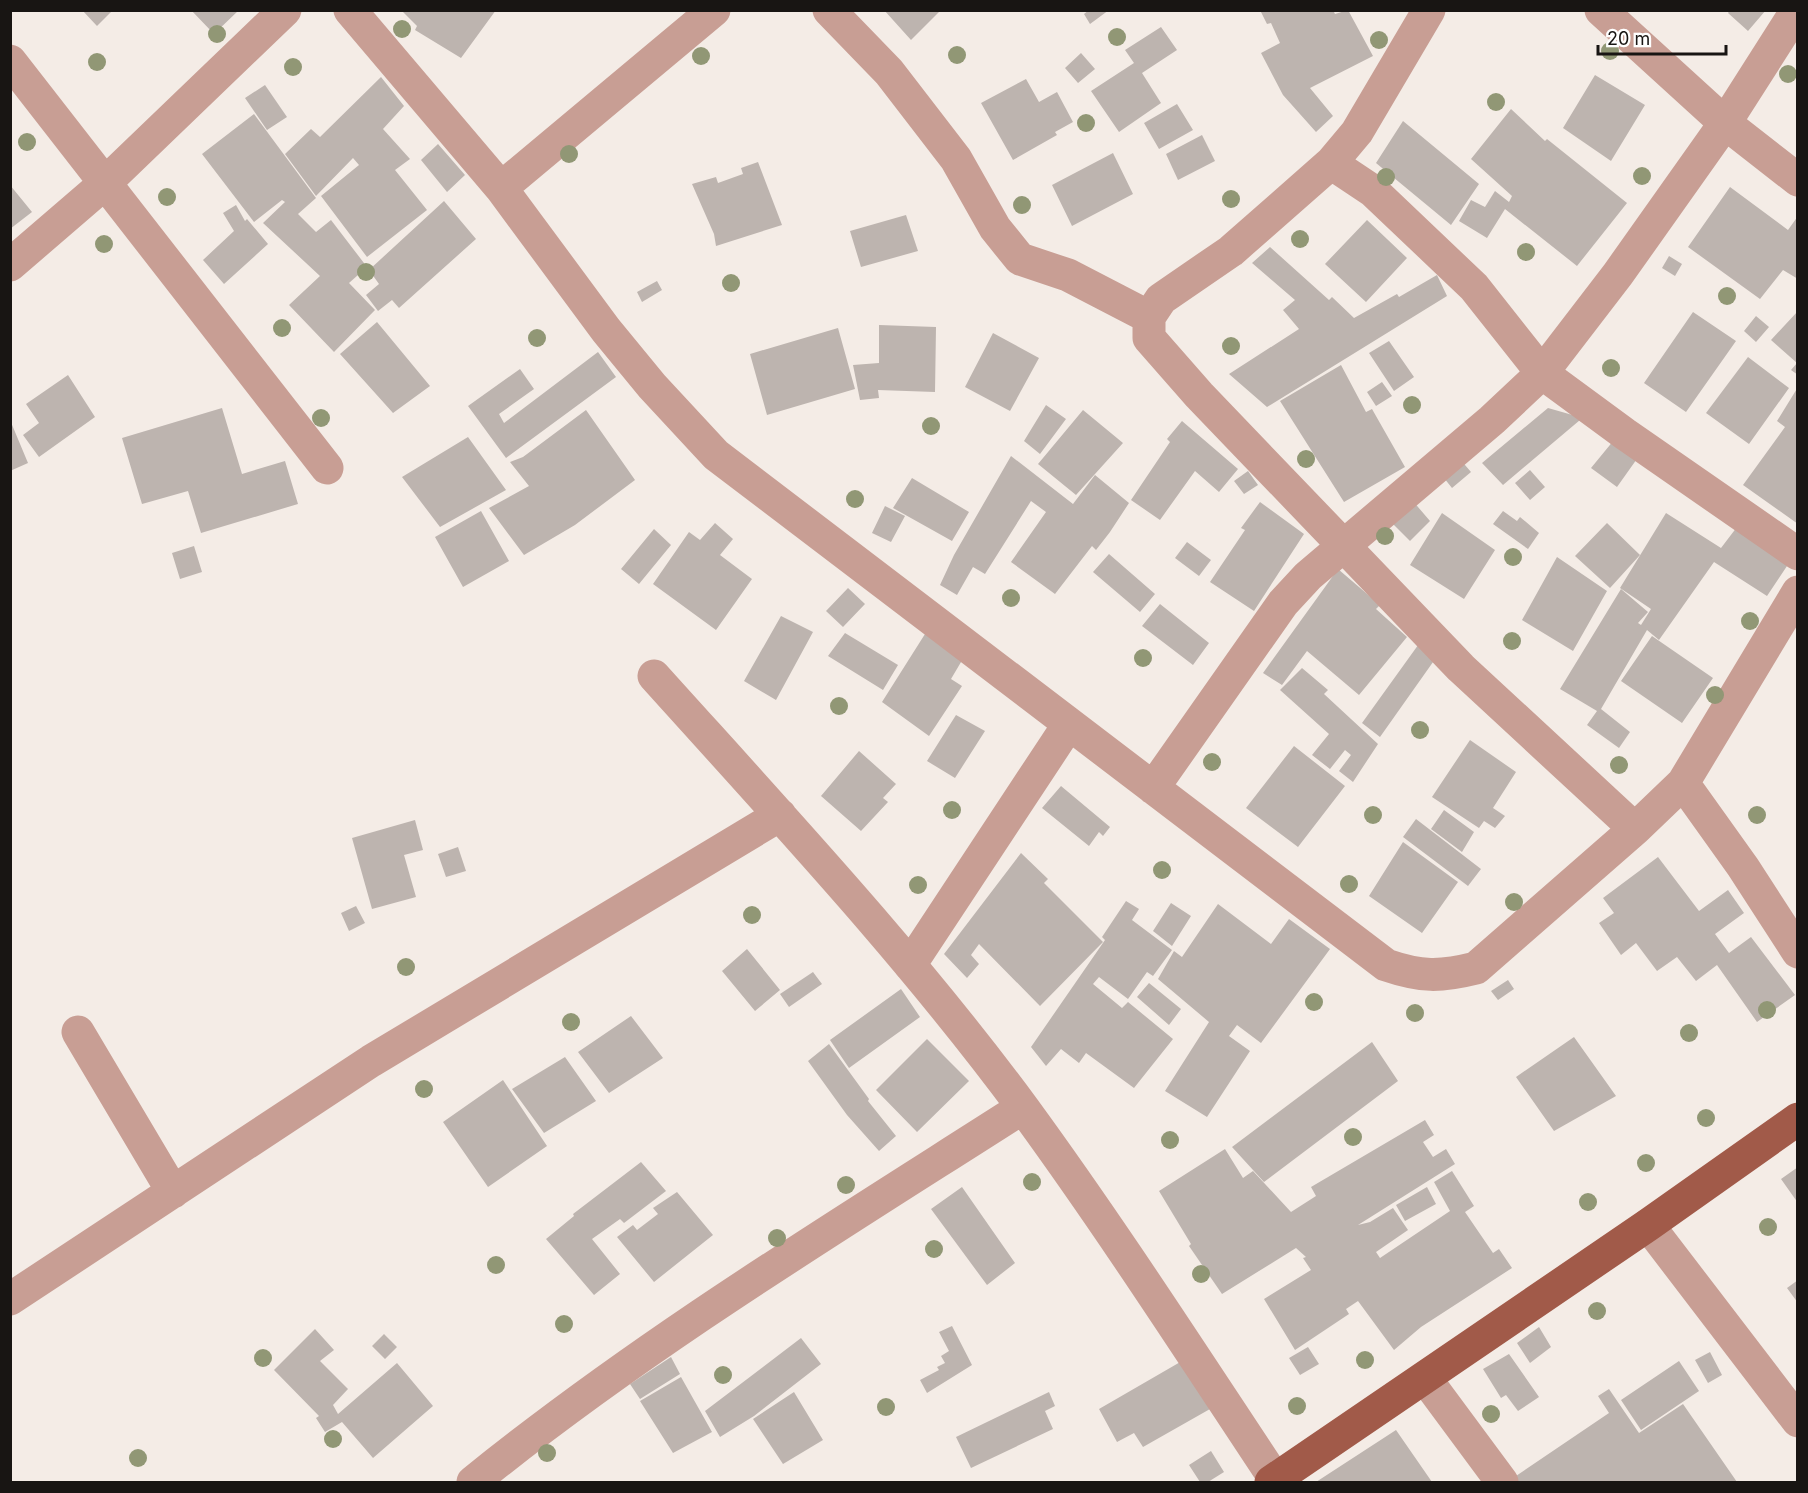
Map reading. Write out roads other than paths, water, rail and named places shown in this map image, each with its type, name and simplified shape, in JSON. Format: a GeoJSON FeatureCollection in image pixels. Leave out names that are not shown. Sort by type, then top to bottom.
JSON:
{"type":"FeatureCollection","features":[{"type":"Feature","properties":{"kind":"main road"},"geometry":{"type":"LineString","coordinates":[[1275,1482],[1648,1225],[1797,1119]]}},
{"type":"Feature","properties":{"kind":"street"},"geometry":{"type":"LineString","coordinates":[[10,265],[104,184],[285,10]]}},
{"type":"Feature","properties":{"kind":"street"},"geometry":{"type":"LineString","coordinates":[[350,10],[501,188],[606,330],[652,386],[717,455],[1386,965],[1412,974],[1444,976],[1476,968],[1635,829],[1683,783],[1797,592]]}},
{"type":"Feature","properties":{"kind":"street"},"geometry":{"type":"LineString","coordinates":[[501,188],[714,10]]}},
{"type":"Feature","properties":{"kind":"street"},"geometry":{"type":"LineString","coordinates":[[829,10],[889,72],[956,159],[995,228],[1020,259],[1068,275],[1149,317]]}},
{"type":"Feature","properties":{"kind":"street"},"geometry":{"type":"LineString","coordinates":[[1430,10],[1357,132],[1331,163],[1231,251],[1161,299],[1149,317],[1149,338],[1199,395],[1461,669],[1635,829]]}},
{"type":"Feature","properties":{"kind":"street"},"geometry":{"type":"LineString","coordinates":[[1601,10],[1725,123],[1797,180]]}},
{"type":"Feature","properties":{"kind":"street"},"geometry":{"type":"LineString","coordinates":[[1153,788],[1283,603],[1308,576],[1492,420],[1542,373],[1618,274],[1725,123],[1797,10]]}},
{"type":"Feature","properties":{"kind":"street"},"geometry":{"type":"LineString","coordinates":[[10,61],[327,468]]}},
{"type":"Feature","properties":{"kind":"street"},"geometry":{"type":"LineString","coordinates":[[1331,163],[1373,191],[1474,287],[1542,373],[1797,554]]}},
{"type":"Feature","properties":{"kind":"street"},"geometry":{"type":"LineString","coordinates":[[654,676],[910,965],[1022,1108],[1145,1279],[1275,1482]]}},
{"type":"Feature","properties":{"kind":"street"},"geometry":{"type":"LineString","coordinates":[[910,965],[1069,724]]}},
{"type":"Feature","properties":{"kind":"street"},"geometry":{"type":"LineString","coordinates":[[1683,783],[1743,867],[1797,951]]}},
{"type":"Feature","properties":{"kind":"street"},"geometry":{"type":"LineString","coordinates":[[10,1299],[371,1061],[780,816]]}},
{"type":"Feature","properties":{"kind":"street"},"geometry":{"type":"LineString","coordinates":[[78,1032],[173,1192]]}},
{"type":"Feature","properties":{"kind":"street"},"geometry":{"type":"LineString","coordinates":[[473,1482],[532,1435],[771,1268],[1022,1108]]}},
{"type":"Feature","properties":{"kind":"street"},"geometry":{"type":"LineString","coordinates":[[1648,1225],[1797,1420]]}},
{"type":"Feature","properties":{"kind":"street"},"geometry":{"type":"LineString","coordinates":[[1425,1378],[1502,1482]]}}]}
